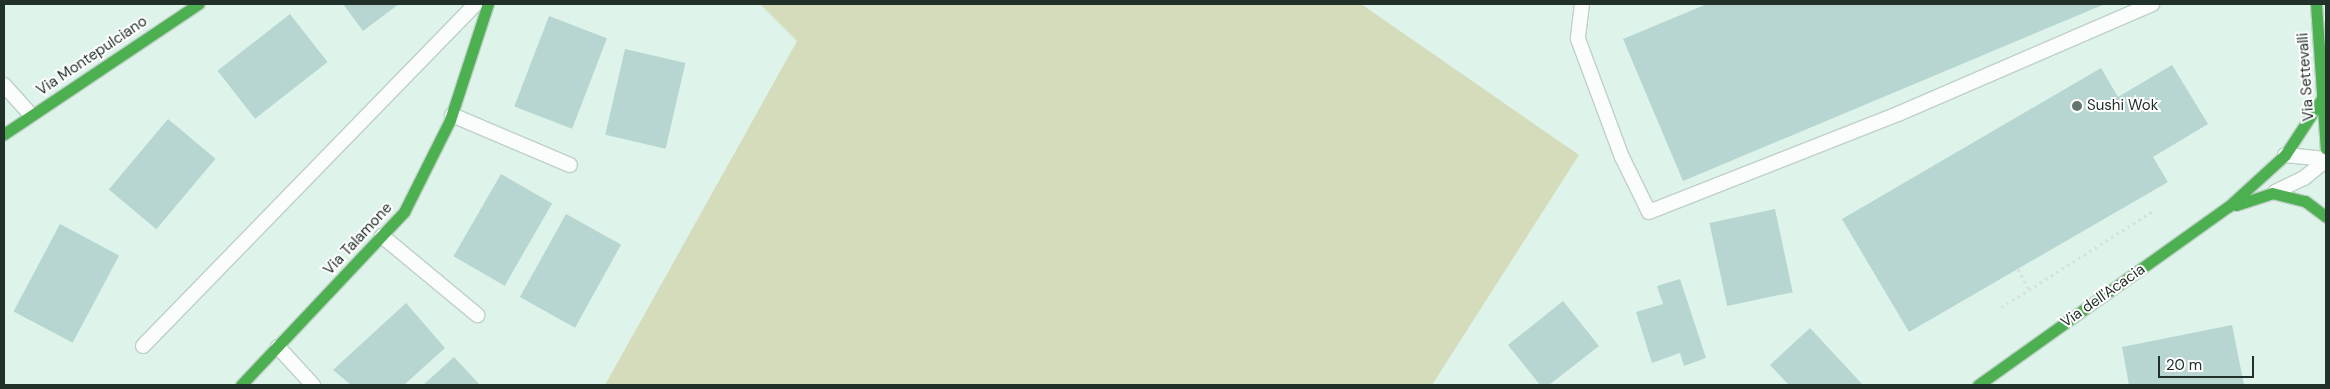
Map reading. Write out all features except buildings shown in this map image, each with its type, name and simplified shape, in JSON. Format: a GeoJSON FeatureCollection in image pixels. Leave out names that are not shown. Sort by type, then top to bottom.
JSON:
{"type":"FeatureCollection","features":[{"type":"Feature","properties":{"kind":"street","name":"Via Montepulciano"},"geometry":{"type":"LineString","coordinates":[[4,134],[198,4]]}},
{"type":"Feature","properties":{"kind":"street","name":"Via Talamone"},"geometry":{"type":"LineString","coordinates":[[241,385],[404,212],[452,115],[488,4]]}},
{"type":"Feature","properties":{"kind":"street","name":"Via Settevalli"},"geometry":{"type":"LineString","coordinates":[[2316,4],[2326,149]]}},
{"type":"Feature","properties":{"kind":"street"},"geometry":{"type":"LineString","coordinates":[[2228,207],[2285,155],[2323,97]]}},
{"type":"Feature","properties":{"kind":"street"},"geometry":{"type":"LineString","coordinates":[[2228,207],[2272,193],[2305,201],[2326,217]]}},
{"type":"Feature","properties":{"kind":"street","name":"Via dell'Acacia"},"geometry":{"type":"LineString","coordinates":[[1978,385],[2228,207]]}},
{"type":"Feature","properties":{"kind":"lane"},"geometry":{"type":"LineString","coordinates":[[143,346],[476,4]]}},
{"type":"Feature","properties":{"kind":"lane"},"geometry":{"type":"LineString","coordinates":[[1582,4],[1578,39],[1622,157],[1649,212],[1898,114],[2152,4]]}},
{"type":"Feature","properties":{"kind":"lane"},"geometry":{"type":"LineString","coordinates":[[4,86],[31,115]]}},
{"type":"Feature","properties":{"kind":"lane"},"geometry":{"type":"LineString","coordinates":[[452,115],[570,165]]}},
{"type":"Feature","properties":{"kind":"lane"},"geometry":{"type":"LineString","coordinates":[[2285,155],[2326,159]]}},
{"type":"Feature","properties":{"kind":"lane"},"geometry":{"type":"LineString","coordinates":[[2272,193],[2304,178],[2326,159]]}},
{"type":"Feature","properties":{"kind":"lane"},"geometry":{"type":"LineString","coordinates":[[382,236],[477,315]]}},
{"type":"Feature","properties":{"kind":"lane"},"geometry":{"type":"LineString","coordinates":[[278,347],[314,385]]}},
{"type":"Feature","properties":{"kind":"path"},"geometry":{"type":"LineString","coordinates":[[2001,307],[2154,210]]}},
{"type":"Feature","properties":{"kind":"path"},"geometry":{"type":"LineString","coordinates":[[2018,269],[2029,290]]}},
{"type":"Feature","properties":{"kind":"green space"},"geometry":{"type":"Polygon","coordinates":[[[760,4],[1361,4],[1579,155],[1432,385],[605,385],[797,41],[760,4]]]}},
{"type":"Feature","properties":{"kind":"traffic: fast"},"geometry":{"type":"LineString","coordinates":[[4,134],[198,4]]}},
{"type":"Feature","properties":{"kind":"traffic: fast"},"geometry":{"type":"LineString","coordinates":[[241,385],[404,212],[450,120],[488,4]]}},
{"type":"Feature","properties":{"kind":"traffic: fast"},"geometry":{"type":"LineString","coordinates":[[2316,4],[2326,149]]}},
{"type":"Feature","properties":{"kind":"traffic: fast"},"geometry":{"type":"LineString","coordinates":[[1978,385],[2228,207],[2285,155],[2323,97]]}},
{"type":"Feature","properties":{"kind":"traffic: fast"},"geometry":{"type":"LineString","coordinates":[[2236,205],[2272,193],[2305,201],[2326,217]]}},
{"type":"Feature","properties":{"kind":"place","name":"Sushi Wok"},"geometry":{"type":"Point","coordinates":[2077,106]}}]}
